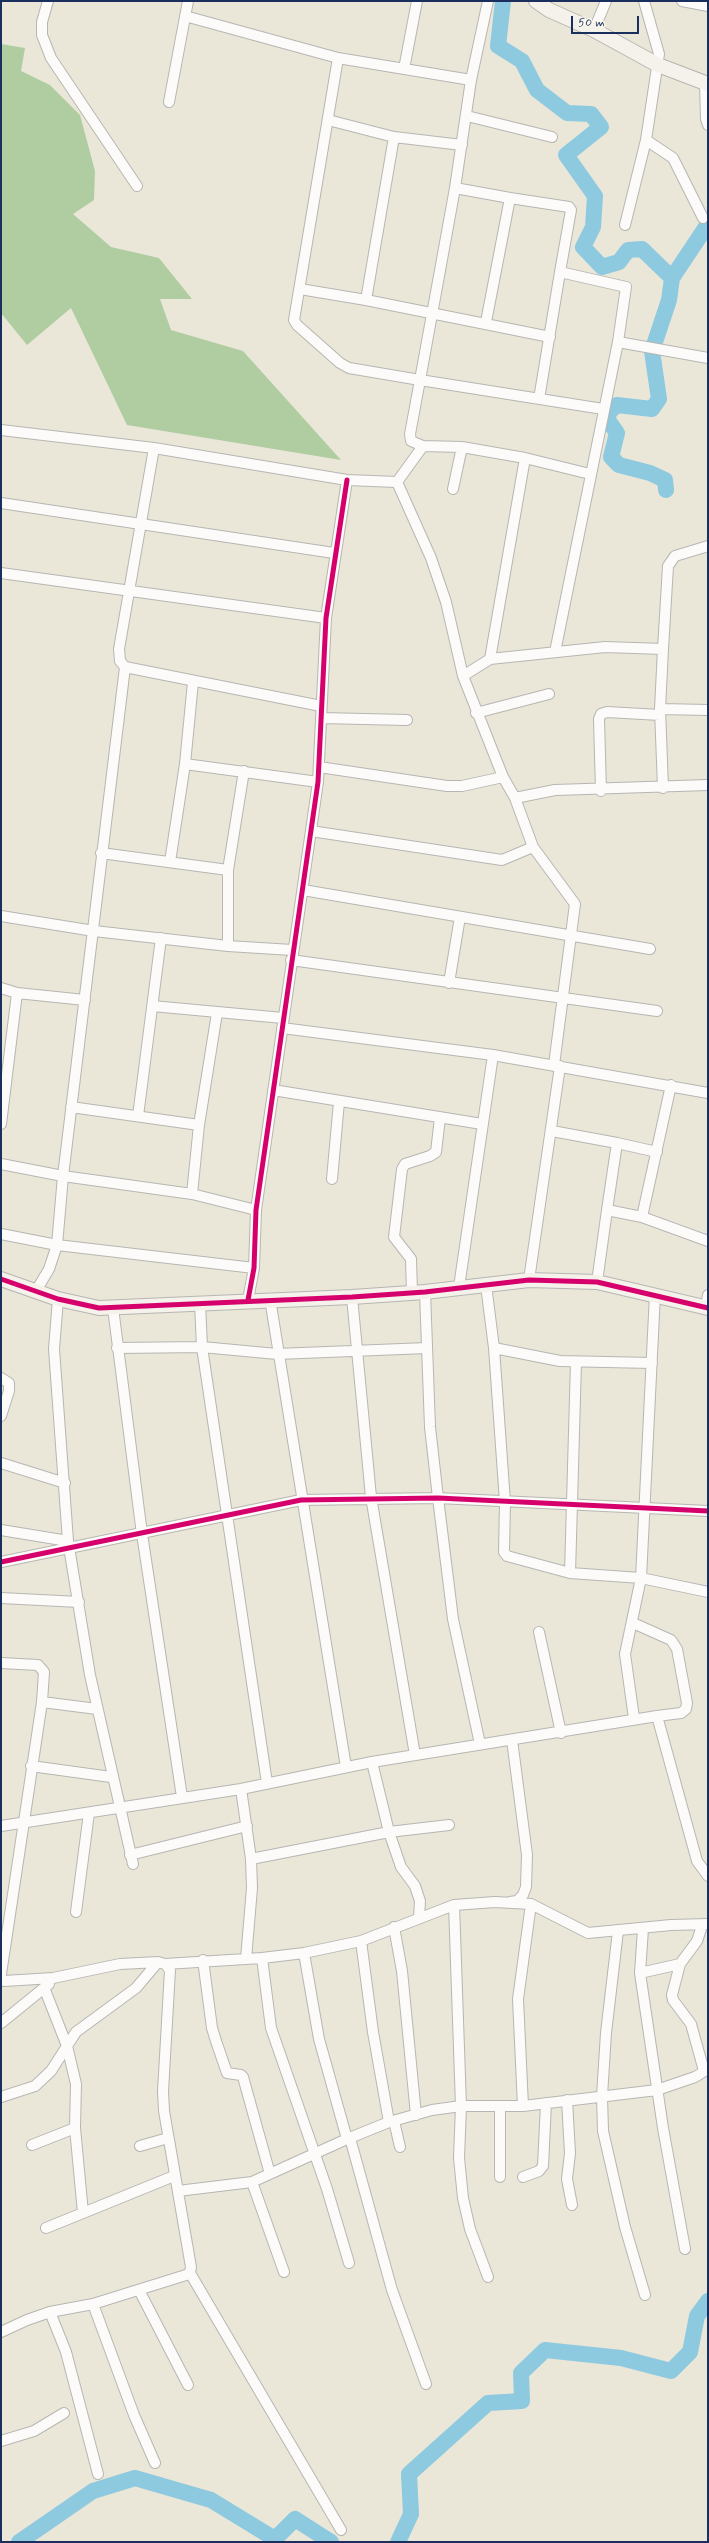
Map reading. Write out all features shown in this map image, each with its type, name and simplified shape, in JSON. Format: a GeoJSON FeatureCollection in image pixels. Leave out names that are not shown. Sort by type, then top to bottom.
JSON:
{"type":"FeatureCollection","features":[{"type":"Feature","properties":{"kind":"street"},"geometry":{"type":"LineString","coordinates":[[48,1],[42,22],[42,35],[51,58],[137,186]]}},
{"type":"Feature","properties":{"kind":"street"},"geometry":{"type":"LineString","coordinates":[[169,102],[188,1]]}},
{"type":"Feature","properties":{"kind":"street"},"geometry":{"type":"LineString","coordinates":[[404,69],[417,1]]}},
{"type":"Feature","properties":{"kind":"street"},"geometry":{"type":"LineString","coordinates":[[488,1],[472,80],[455,188],[410,434],[411,441],[422,446],[462,447],[525,458],[590,474]]}},
{"type":"Feature","properties":{"kind":"street"},"geometry":{"type":"LineString","coordinates":[[536,1],[549,10],[594,30],[658,66],[707,84],[706,119],[708,125]]}},
{"type":"Feature","properties":{"kind":"street"},"geometry":{"type":"LineString","coordinates":[[594,30],[606,1]]}},
{"type":"Feature","properties":{"kind":"street"},"geometry":{"type":"LineString","coordinates":[[625,225],[646,140],[658,66],[659,49],[644,1]]}},
{"type":"Feature","properties":{"kind":"street"},"geometry":{"type":"LineString","coordinates":[[682,1],[708,6]]}},
{"type":"Feature","properties":{"kind":"street"},"geometry":{"type":"LineString","coordinates":[[185,16],[338,58],[472,80]]}},
{"type":"Feature","properties":{"kind":"street"},"geometry":{"type":"LineString","coordinates":[[338,58],[294,320],[297,325],[340,363],[359,371],[603,409]]}},
{"type":"Feature","properties":{"kind":"street"},"geometry":{"type":"LineString","coordinates":[[467,116],[552,137]]}},
{"type":"Feature","properties":{"kind":"street"},"geometry":{"type":"LineString","coordinates":[[328,120],[394,136],[462,146]]}},
{"type":"Feature","properties":{"kind":"street"},"geometry":{"type":"LineString","coordinates":[[366,300],[394,136]]}},
{"type":"Feature","properties":{"kind":"street"},"geometry":{"type":"LineString","coordinates":[[646,140],[673,158],[703,218]]}},
{"type":"Feature","properties":{"kind":"street"},"geometry":{"type":"LineString","coordinates":[[455,188],[569,207],[571,210],[539,399]]}},
{"type":"Feature","properties":{"kind":"street"},"geometry":{"type":"LineString","coordinates":[[486,322],[510,198]]}},
{"type":"Feature","properties":{"kind":"street"},"geometry":{"type":"LineString","coordinates":[[555,652],[603,409],[618,342],[626,287],[560,272]]}},
{"type":"Feature","properties":{"kind":"street"},"geometry":{"type":"LineString","coordinates":[[300,289],[366,300],[432,314],[486,322],[550,336]]}},
{"type":"Feature","properties":{"kind":"street"},"geometry":{"type":"LineString","coordinates":[[618,342],[708,358]]}},
{"type":"Feature","properties":{"kind":"street"},"geometry":{"type":"LineString","coordinates":[[1,430],[154,448],[347,480],[397,482]]}},
{"type":"Feature","properties":{"kind":"street"},"geometry":{"type":"LineString","coordinates":[[397,482],[422,446]]}},
{"type":"Feature","properties":{"kind":"street"},"geometry":{"type":"LineString","coordinates":[[454,489],[462,447]]}},
{"type":"Feature","properties":{"kind":"street"},"geometry":{"type":"LineString","coordinates":[[154,448],[128,590],[119,649],[120,661],[125,667],[193,682],[321,706]]}},
{"type":"Feature","properties":{"kind":"street"},"geometry":{"type":"LineString","coordinates":[[490,658],[525,458]]}},
{"type":"Feature","properties":{"kind":"street"},"geometry":{"type":"LineString","coordinates":[[248,1300],[254,1268],[256,1210],[283,1023],[291,955],[303,890],[318,782],[326,618],[334,553],[347,480]]}},
{"type":"Feature","properties":{"kind":"street"},"geometry":{"type":"LineString","coordinates":[[397,482],[431,558],[446,602],[463,676],[476,713],[503,777],[515,798],[533,847],[575,904],[570,935],[552,1131],[529,1280]]}},
{"type":"Feature","properties":{"kind":"street"},"geometry":{"type":"LineString","coordinates":[[1,503],[139,525],[334,553]]}},
{"type":"Feature","properties":{"kind":"street"},"geometry":{"type":"LineString","coordinates":[[663,788],[660,712],[668,566],[675,556],[708,546]]}},
{"type":"Feature","properties":{"kind":"street"},"geometry":{"type":"LineString","coordinates":[[1,573],[326,618]]}},
{"type":"Feature","properties":{"kind":"street"},"geometry":{"type":"LineString","coordinates":[[463,676],[490,658],[605,647],[663,649]]}},
{"type":"Feature","properties":{"kind":"street"},"geometry":{"type":"LineString","coordinates":[[36,1291],[49,1269],[57,1246],[71,1107],[94,931],[101,853],[125,667]]}},
{"type":"Feature","properties":{"kind":"street"},"geometry":{"type":"LineString","coordinates":[[170,862],[185,764],[193,682]]}},
{"type":"Feature","properties":{"kind":"street"},"geometry":{"type":"LineString","coordinates":[[476,713],[549,694]]}},
{"type":"Feature","properties":{"kind":"street"},"geometry":{"type":"LineString","coordinates":[[601,791],[599,719],[601,714],[607,712],[708,710]]}},
{"type":"Feature","properties":{"kind":"street"},"geometry":{"type":"LineString","coordinates":[[321,718],[407,720]]}},
{"type":"Feature","properties":{"kind":"street"},"geometry":{"type":"LineString","coordinates":[[185,764],[318,782]]}},
{"type":"Feature","properties":{"kind":"street"},"geometry":{"type":"LineString","coordinates":[[319,767],[447,786],[462,786],[503,777]]}},
{"type":"Feature","properties":{"kind":"street"},"geometry":{"type":"LineString","coordinates":[[228,946],[228,870],[244,771]]}},
{"type":"Feature","properties":{"kind":"street"},"geometry":{"type":"LineString","coordinates":[[515,798],[555,790],[601,791],[708,785]]}},
{"type":"Feature","properties":{"kind":"street"},"geometry":{"type":"LineString","coordinates":[[311,831],[502,860],[533,847]]}},
{"type":"Feature","properties":{"kind":"street"},"geometry":{"type":"LineString","coordinates":[[101,853],[228,870]]}},
{"type":"Feature","properties":{"kind":"street"},"geometry":{"type":"LineString","coordinates":[[303,890],[650,949]]}},
{"type":"Feature","properties":{"kind":"street"},"geometry":{"type":"LineString","coordinates":[[1,916],[94,931],[228,946],[291,955],[449,983],[657,1011]]}},
{"type":"Feature","properties":{"kind":"street"},"geometry":{"type":"LineString","coordinates":[[449,983],[460,917]]}},
{"type":"Feature","properties":{"kind":"street"},"geometry":{"type":"LineString","coordinates":[[138,1116],[162,938]]}},
{"type":"Feature","properties":{"kind":"street"},"geometry":{"type":"LineString","coordinates":[[1,988],[17,993],[85,1000]]}},
{"type":"Feature","properties":{"kind":"street"},"geometry":{"type":"LineString","coordinates":[[1,1124],[2,1101],[17,993]]}},
{"type":"Feature","properties":{"kind":"street"},"geometry":{"type":"LineString","coordinates":[[152,1006],[217,1013],[493,1055],[671,1085],[708,1093]]}},
{"type":"Feature","properties":{"kind":"street"},"geometry":{"type":"LineString","coordinates":[[192,1194],[200,1125],[217,1013]]}},
{"type":"Feature","properties":{"kind":"street"},"geometry":{"type":"LineString","coordinates":[[459,1287],[493,1055]]}},
{"type":"Feature","properties":{"kind":"street"},"geometry":{"type":"LineString","coordinates":[[642,1217],[671,1085]]}},
{"type":"Feature","properties":{"kind":"street"},"geometry":{"type":"LineString","coordinates":[[273,1090],[339,1102],[482,1124]]}},
{"type":"Feature","properties":{"kind":"street"},"geometry":{"type":"LineString","coordinates":[[332,1179],[339,1102]]}},
{"type":"Feature","properties":{"kind":"street"},"geometry":{"type":"LineString","coordinates":[[71,1107],[200,1125]]}},
{"type":"Feature","properties":{"kind":"street"},"geometry":{"type":"LineString","coordinates":[[440,1118],[436,1152],[430,1156],[405,1164],[402,1169],[394,1237],[411,1259],[419,1292],[427,1348],[430,1427],[453,1619],[480,1744]]}},
{"type":"Feature","properties":{"kind":"street"},"geometry":{"type":"LineString","coordinates":[[552,1131],[657,1152]]}},
{"type":"Feature","properties":{"kind":"street"},"geometry":{"type":"LineString","coordinates":[[597,1282],[617,1143]]}},
{"type":"Feature","properties":{"kind":"street"},"geometry":{"type":"LineString","coordinates":[[1,1164],[63,1176],[192,1194],[256,1210]]}},
{"type":"Feature","properties":{"kind":"street"},"geometry":{"type":"LineString","coordinates":[[607,1210],[642,1217],[708,1241]]}},
{"type":"Feature","properties":{"kind":"street"},"geometry":{"type":"LineString","coordinates":[[1,1234],[57,1246],[254,1268]]}},
{"type":"Feature","properties":{"kind":"street"},"geometry":{"type":"LineString","coordinates":[[1,1279],[58,1299],[99,1308],[270,1299],[352,1297],[419,1292],[529,1280],[597,1282],[707,1303]]}},
{"type":"Feature","properties":{"kind":"street"},"geometry":{"type":"LineString","coordinates":[[486,1285],[494,1348],[505,1502],[504,1547],[507,1556],[570,1572],[641,1578],[708,1592]]}},
{"type":"Feature","properties":{"kind":"street"},"geometry":{"type":"LineString","coordinates":[[634,1718],[625,1654],[633,1623],[641,1578],[656,1294]]}},
{"type":"Feature","properties":{"kind":"street"},"geometry":{"type":"LineString","coordinates":[[352,1297],[371,1497],[415,1755]]}},
{"type":"Feature","properties":{"kind":"street"},"geometry":{"type":"LineString","coordinates":[[58,1299],[54,1349],[69,1545],[98,1709],[118,1807],[132,1859],[247,1826]]}},
{"type":"Feature","properties":{"kind":"street"},"geometry":{"type":"LineString","coordinates":[[270,1299],[277,1354],[346,1767]]}},
{"type":"Feature","properties":{"kind":"street"},"geometry":{"type":"LineString","coordinates":[[200,1303],[202,1346],[267,1783]]}},
{"type":"Feature","properties":{"kind":"street"},"geometry":{"type":"LineString","coordinates":[[113,1308],[142,1534],[182,1797]]}},
{"type":"Feature","properties":{"kind":"street"},"geometry":{"type":"LineString","coordinates":[[117,1348],[202,1346],[277,1354],[427,1348]]}},
{"type":"Feature","properties":{"kind":"street"},"geometry":{"type":"LineString","coordinates":[[494,1348],[560,1361],[652,1363]]}},
{"type":"Feature","properties":{"kind":"street"},"geometry":{"type":"LineString","coordinates":[[570,1572],[576,1362]]}},
{"type":"Feature","properties":{"kind":"street"},"geometry":{"type":"LineString","coordinates":[[1,1378],[9,1382],[9,1391],[1,1416]]}},
{"type":"Feature","properties":{"kind":"street"},"geometry":{"type":"LineString","coordinates":[[1,1463],[65,1483]]}},
{"type":"Feature","properties":{"kind":"street"},"geometry":{"type":"LineString","coordinates":[[1,1562],[69,1545],[142,1534],[301,1500],[371,1497],[438,1498],[708,1511]]}},
{"type":"Feature","properties":{"kind":"street"},"geometry":{"type":"LineString","coordinates":[[1,1530],[69,1545]]}},
{"type":"Feature","properties":{"kind":"street"},"geometry":{"type":"LineString","coordinates":[[1,1598],[79,1602]]}},
{"type":"Feature","properties":{"kind":"street"},"geometry":{"type":"LineString","coordinates":[[1,1826],[22,1824],[118,1807],[241,1789],[372,1762],[480,1744],[561,1733],[634,1718],[681,1713],[686,1709],[687,1703],[677,1649],[670,1640],[633,1623]]}},
{"type":"Feature","properties":{"kind":"street"},"geometry":{"type":"LineString","coordinates":[[538,1632],[561,1733]]}},
{"type":"Feature","properties":{"kind":"street"},"geometry":{"type":"LineString","coordinates":[[1,1663],[38,1665],[42,1667],[44,1672],[42,1702],[22,1824],[1,1974]]}},
{"type":"Feature","properties":{"kind":"street"},"geometry":{"type":"LineString","coordinates":[[42,1702],[98,1709]]}},
{"type":"Feature","properties":{"kind":"street"},"geometry":{"type":"LineString","coordinates":[[657,1716],[697,1861],[708,1876]]}},
{"type":"Feature","properties":{"kind":"street"},"geometry":{"type":"LineString","coordinates":[[505,1903],[517,1901],[523,1895],[527,1867],[527,1841],[512,1740]]}},
{"type":"Feature","properties":{"kind":"street"},"geometry":{"type":"LineString","coordinates":[[372,1762],[389,1832],[400,1867],[415,1886],[420,1901],[418,1918]]}},
{"type":"Feature","properties":{"kind":"street"},"geometry":{"type":"LineString","coordinates":[[31,1766],[112,1777]]}},
{"type":"Feature","properties":{"kind":"street"},"geometry":{"type":"LineString","coordinates":[[241,1789],[251,1859],[252,1914],[246,1959]]}},
{"type":"Feature","properties":{"kind":"street"},"geometry":{"type":"LineString","coordinates":[[76,1912],[89,1813]]}},
{"type":"Feature","properties":{"kind":"street"},"geometry":{"type":"LineString","coordinates":[[251,1859],[389,1832],[449,1825]]}},
{"type":"Feature","properties":{"kind":"street"},"geometry":{"type":"LineString","coordinates":[[1,1978],[4,1981],[53,1978],[120,1964],[246,1959],[304,1953],[361,1941],[454,1905],[505,1903],[531,1904],[588,1933],[643,1929],[671,1925],[705,1925],[697,1941],[680,1964],[672,1995],[673,2000],[691,2024],[706,2070],[695,2077],[657,2090],[523,2106],[461,2106],[432,2110],[392,2121],[349,2138],[252,2182],[178,2191]]}},
{"type":"Feature","properties":{"kind":"street"},"geometry":{"type":"LineString","coordinates":[[523,2106],[518,1999],[531,1904]]}},
{"type":"Feature","properties":{"kind":"street"},"geometry":{"type":"LineString","coordinates":[[454,1905],[461,2106],[459,2158],[462,2198],[470,2229],[488,2278]]}},
{"type":"Feature","properties":{"kind":"street"},"geometry":{"type":"LineString","coordinates":[[394,1927],[402,1971],[416,2115]]}},
{"type":"Feature","properties":{"kind":"street"},"geometry":{"type":"LineString","coordinates":[[643,1929],[640,1972],[657,2090],[685,2249]]}},
{"type":"Feature","properties":{"kind":"street"},"geometry":{"type":"LineString","coordinates":[[618,1931],[606,2032],[602,2096],[603,2131],[624,2227],[645,2295]]}},
{"type":"Feature","properties":{"kind":"street"},"geometry":{"type":"LineString","coordinates":[[361,1941],[373,2032],[392,2121],[400,2148]]}},
{"type":"Feature","properties":{"kind":"street"},"geometry":{"type":"LineString","coordinates":[[304,1953],[318,2039],[349,2138],[392,2290],[426,2384]]}},
{"type":"Feature","properties":{"kind":"street"},"geometry":{"type":"LineString","coordinates":[[262,1958],[271,2028],[313,2154],[327,2189],[349,2263]]}},
{"type":"Feature","properties":{"kind":"street"},"geometry":{"type":"LineString","coordinates":[[203,1960],[212,2028],[216,2041],[227,2073],[241,2075],[243,2077],[270,2174]]}},
{"type":"Feature","properties":{"kind":"street"},"geometry":{"type":"LineString","coordinates":[[1,2097],[35,2086],[51,2071],[76,2032],[136,1988],[161,1963]]}},
{"type":"Feature","properties":{"kind":"street"},"geometry":{"type":"LineString","coordinates":[[161,1963],[171,1974],[163,2091],[168,2138],[191,2267],[190,2273],[340,2530]]}},
{"type":"Feature","properties":{"kind":"street"},"geometry":{"type":"LineString","coordinates":[[640,1972],[680,1964]]}},
{"type":"Feature","properties":{"kind":"street"},"geometry":{"type":"LineString","coordinates":[[1,2024],[45,1990],[53,1978]]}},
{"type":"Feature","properties":{"kind":"street"},"geometry":{"type":"LineString","coordinates":[[45,1990],[67,2046],[76,2084],[75,2128],[83,2213]]}},
{"type":"Feature","properties":{"kind":"street"},"geometry":{"type":"LineString","coordinates":[[567,2100],[570,2153],[567,2179],[572,2205]]}},
{"type":"Feature","properties":{"kind":"street"},"geometry":{"type":"LineString","coordinates":[[524,2177],[539,2171],[543,2166],[546,2103]]}},
{"type":"Feature","properties":{"kind":"street"},"geometry":{"type":"LineString","coordinates":[[500,2106],[500,2177]]}},
{"type":"Feature","properties":{"kind":"street"},"geometry":{"type":"LineString","coordinates":[[32,2145],[75,2128]]}},
{"type":"Feature","properties":{"kind":"street"},"geometry":{"type":"LineString","coordinates":[[140,2146],[168,2138]]}},
{"type":"Feature","properties":{"kind":"street"},"geometry":{"type":"LineString","coordinates":[[46,2228],[174,2176]]}},
{"type":"Feature","properties":{"kind":"street"},"geometry":{"type":"LineString","coordinates":[[252,2182],[284,2272]]}},
{"type":"Feature","properties":{"kind":"street"},"geometry":{"type":"LineString","coordinates":[[1,2332],[27,2320],[50,2312],[93,2304],[190,2273]]}},
{"type":"Feature","properties":{"kind":"street"},"geometry":{"type":"LineString","coordinates":[[139,2290],[188,2385]]}},
{"type":"Feature","properties":{"kind":"street"},"geometry":{"type":"LineString","coordinates":[[93,2304],[134,2415],[155,2462]]}},
{"type":"Feature","properties":{"kind":"street"},"geometry":{"type":"LineString","coordinates":[[50,2312],[66,2352],[98,2474]]}},
{"type":"Feature","properties":{"kind":"street"},"geometry":{"type":"LineString","coordinates":[[1,2441],[34,2431],[64,2413]]}},
{"type":"Feature","properties":{"kind":"green space"},"geometry":{"type":"Polygon","coordinates":[[[1,44],[25,48],[21,71],[50,85],[80,115],[95,171],[94,200],[73,214],[111,247],[159,258],[192,299],[160,299],[171,330],[243,351],[341,460],[127,425],[71,308],[27,345],[1,313],[1,44]]]}},
{"type":"Feature","properties":{"kind":"waterway"},"geometry":{"type":"LineString","coordinates":[[503,1],[498,46],[522,61],[537,90],[567,113],[591,114],[601,127],[566,155],[595,196],[593,227],[583,247],[602,267],[619,262],[628,250],[642,249],[672,278],[669,300],[652,351],[659,399],[652,409],[617,405],[609,412],[608,420],[617,433],[611,457],[619,465],[650,473],[665,480],[666,490]]}},
{"type":"Feature","properties":{"kind":"waterway"},"geometry":{"type":"LineString","coordinates":[[672,278],[708,224]]}},
{"type":"Feature","properties":{"kind":"waterway"},"geometry":{"type":"LineString","coordinates":[[398,2542],[411,2514],[409,2474],[488,2403],[522,2401],[521,2373],[545,2350],[621,2358],[671,2371],[690,2352],[697,2316],[708,2301]]}},
{"type":"Feature","properties":{"kind":"waterway"},"geometry":{"type":"LineString","coordinates":[[19,2542],[93,2491],[135,2478],[211,2500],[275,2539],[295,2519],[331,2542]]}},
{"type":"Feature","properties":{"kind":"cycle path"},"geometry":{"type":"LineString","coordinates":[[248,1300],[254,1268],[256,1210],[318,782],[326,618],[347,480]]}},
{"type":"Feature","properties":{"kind":"cycle path"},"geometry":{"type":"LineString","coordinates":[[1,1279],[58,1299],[99,1308],[352,1297],[425,1292],[529,1280],[597,1282],[708,1308]]}},
{"type":"Feature","properties":{"kind":"cycle path"},"geometry":{"type":"LineString","coordinates":[[1,1562],[301,1500],[438,1498],[708,1511]]}}]}
